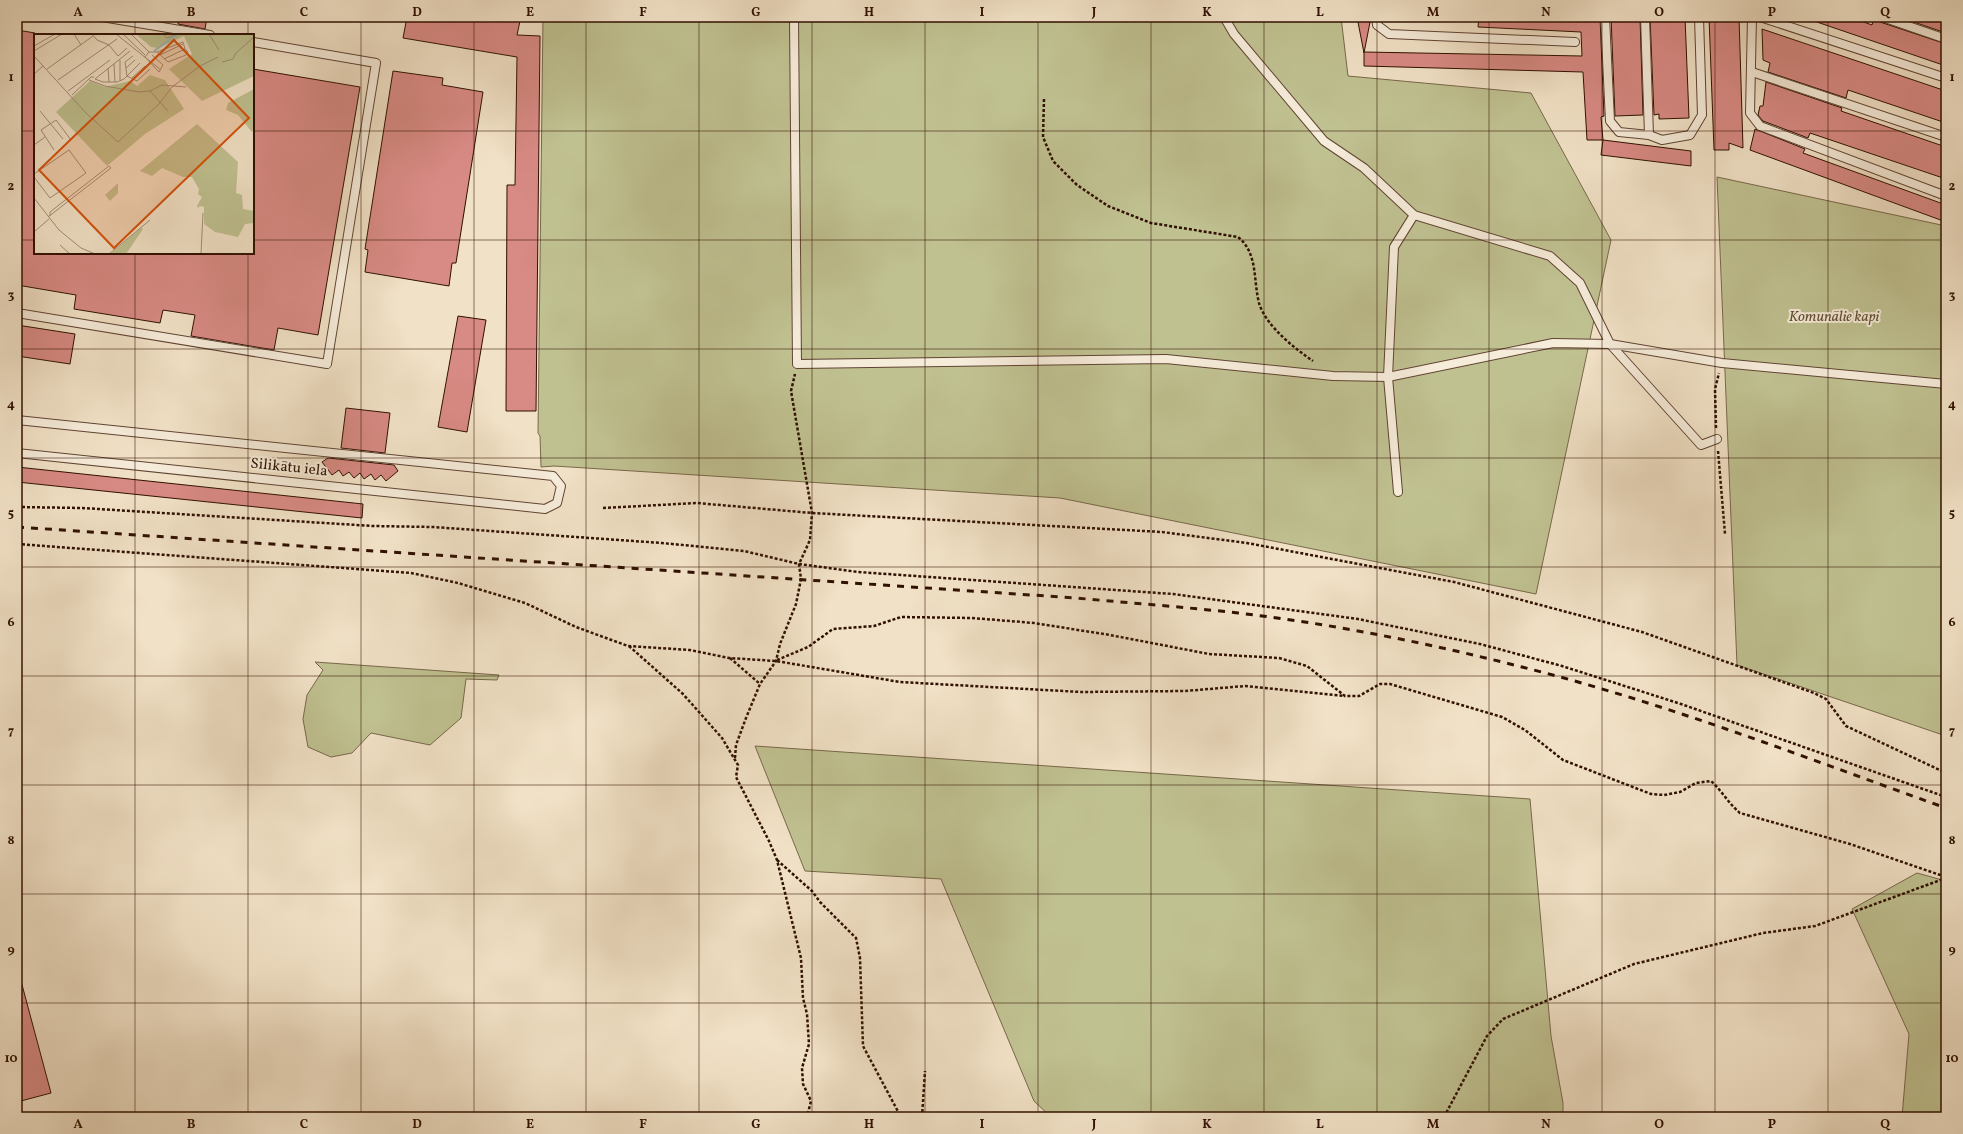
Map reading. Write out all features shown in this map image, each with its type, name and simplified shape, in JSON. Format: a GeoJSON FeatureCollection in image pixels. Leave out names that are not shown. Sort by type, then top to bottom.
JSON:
{"type":"FeatureCollection","features":[{"type":"Feature","properties":{"kind":"lane"},"geometry":{"type":"LineString","coordinates":[[102,17],[204,34]]}},
{"type":"Feature","properties":{"kind":"lane"},"geometry":{"type":"LineString","coordinates":[[794,17],[797,364],[1166,359],[1333,376],[1388,377],[1553,343],[1610,344],[1722,363],[1946,384]]}},
{"type":"Feature","properties":{"kind":"lane"},"geometry":{"type":"LineString","coordinates":[[1224,17],[1234,34],[1324,141],[1364,168],[1414,215],[1550,256],[1580,283],[1610,344],[1700,445],[1717,440]]}},
{"type":"Feature","properties":{"kind":"lane"},"geometry":{"type":"LineString","coordinates":[[1376,17],[1377,25],[1389,34],[1575,42]]}},
{"type":"Feature","properties":{"kind":"lane"},"geometry":{"type":"LineString","coordinates":[[1605,17],[1610,121],[1619,132],[1649,135],[1662,140],[1690,135],[1702,115],[1700,17]]}},
{"type":"Feature","properties":{"kind":"lane"},"geometry":{"type":"LineString","coordinates":[[1645,17],[1649,135]]}},
{"type":"Feature","properties":{"kind":"lane"},"geometry":{"type":"LineString","coordinates":[[1752,17],[1750,113],[1760,126],[1946,196]]}},
{"type":"Feature","properties":{"kind":"lane"},"geometry":{"type":"LineString","coordinates":[[1760,17],[1946,78]]}},
{"type":"Feature","properties":{"kind":"lane"},"geometry":{"type":"LineString","coordinates":[[1882,17],[1946,39]]}},
{"type":"Feature","properties":{"kind":"lane"},"geometry":{"type":"LineString","coordinates":[[17,313],[327,364],[376,63],[254,42]]}},
{"type":"Feature","properties":{"kind":"lane"},"geometry":{"type":"LineString","coordinates":[[1752,72],[1946,137]]}},
{"type":"Feature","properties":{"kind":"lane"},"geometry":{"type":"LineString","coordinates":[[1398,492],[1388,377],[1394,247],[1414,215]]}},
{"type":"Feature","properties":{"kind":"lane","name":"Silikātu iela"},"geometry":{"type":"LineString","coordinates":[[17,420],[553,476],[561,486],[557,503],[545,510],[17,454]]}},
{"type":"Feature","properties":{"kind":"path"},"geometry":{"type":"LineString","coordinates":[[1044,99],[1043,137],[1053,161],[1077,185],[1108,206],[1151,223],[1238,237],[1247,244],[1252,256],[1260,304],[1273,327],[1292,347],[1316,363]]}},
{"type":"Feature","properties":{"kind":"path"},"geometry":{"type":"LineString","coordinates":[[735,758],[736,745],[760,684],[776,660],[780,644],[796,604],[801,580],[799,564],[810,540],[812,513],[791,390],[797,364]]}},
{"type":"Feature","properties":{"kind":"path"},"geometry":{"type":"LineString","coordinates":[[603,508],[698,503],[812,513],[1162,532],[1247,543],[1454,582],[1642,632],[1818,695],[1826,699],[1846,726],[1946,772]]}},
{"type":"Feature","properties":{"kind":"path"},"geometry":{"type":"LineString","coordinates":[[17,507],[82,508],[372,526],[433,527],[654,542],[744,551],[799,564],[858,572],[1173,594],[1358,618],[1480,644],[1562,666],[1681,704],[1946,797]]}},
{"type":"Feature","properties":{"kind":"path"},"geometry":{"type":"LineString","coordinates":[[17,544],[412,573],[458,583],[525,603],[576,627],[628,646],[690,650],[729,658],[776,660],[908,682],[1081,692],[1185,692],[1245,686],[1345,696],[1359,696],[1380,684],[1390,684],[1446,699],[1502,717],[1525,730],[1563,760],[1651,794],[1664,795],[1680,792],[1696,783],[1711,782],[1740,813],[1850,844],[1946,877]]}},
{"type":"Feature","properties":{"kind":"path"},"geometry":{"type":"LineString","coordinates":[[776,660],[808,647],[833,629],[874,626],[901,617],[972,618],[1034,623],[1110,635],[1209,654],[1279,658],[1307,666],[1345,696]]}},
{"type":"Feature","properties":{"kind":"path"},"geometry":{"type":"LineString","coordinates":[[628,646],[683,694],[722,738],[735,758],[738,766],[736,777],[769,841],[777,860],[801,958],[803,998],[807,1014],[809,1044],[802,1068],[803,1084],[811,1101],[807,1117]]}},
{"type":"Feature","properties":{"kind":"path"},"geometry":{"type":"LineString","coordinates":[[729,658],[760,684]]}},
{"type":"Feature","properties":{"kind":"path"},"geometry":{"type":"LineString","coordinates":[[777,860],[812,891],[820,902],[856,938],[860,958],[863,1046],[901,1117]]}},
{"type":"Feature","properties":{"kind":"path"},"geometry":{"type":"LineString","coordinates":[[1444,1117],[1487,1036],[1503,1019],[1634,964],[1763,933],[1815,926],[1946,877]]}},
{"type":"Feature","properties":{"kind":"path"},"geometry":{"type":"LineString","coordinates":[[922,1117],[925,1071]]}},
{"type":"Feature","properties":{"kind":"green space"},"geometry":{"type":"Polygon","coordinates":[[[543,17],[1341,17],[1348,76],[1531,93],[1611,240],[1536,594],[1060,498],[554,466],[541,467],[540,436],[538,433],[543,17]]]}},
{"type":"Feature","properties":{"kind":"green space","name":"Komunālie kapi"},"geometry":{"type":"Polygon","coordinates":[[[1717,177],[1946,226],[1946,736],[1737,665],[1717,177]]]}},
{"type":"Feature","properties":{"kind":"green space"},"geometry":{"type":"Polygon","coordinates":[[[315,662],[499,675],[497,680],[466,679],[461,718],[430,745],[371,733],[352,753],[331,757],[308,747],[303,719],[307,695],[323,670],[315,662]]]}},
{"type":"Feature","properties":{"kind":"green space"},"geometry":{"type":"Polygon","coordinates":[[[755,746],[1530,799],[1551,1036],[1563,1103],[1563,1117],[1051,1117],[1034,1101],[941,879],[805,871],[755,746]]]}},
{"type":"Feature","properties":{"kind":"green space"},"geometry":{"type":"Polygon","coordinates":[[[1917,873],[1946,881],[1946,1117],[1902,1117],[1909,1034],[1852,909],[1917,873]]]}},
{"type":"Feature","properties":{"kind":"building"},"geometry":{"type":"Polygon","coordinates":[[[179,17],[207,17],[205,29],[178,24],[179,17]]]}},
{"type":"Feature","properties":{"kind":"building"},"geometry":{"type":"Polygon","coordinates":[[[407,17],[496,17],[520,21],[517,35],[540,36],[536,411],[506,411],[507,185],[515,185],[517,57],[403,38],[407,17]]]}},
{"type":"Feature","properties":{"kind":"building"},"geometry":{"type":"Polygon","coordinates":[[[1357,17],[1371,17],[1364,53],[1357,17]]]}},
{"type":"Feature","properties":{"kind":"building"},"geometry":{"type":"Polygon","coordinates":[[[1479,17],[1600,17],[1604,116],[1601,117],[1603,140],[1587,140],[1583,72],[1364,66],[1364,52],[1582,56],[1581,32],[1478,27],[1479,17]]]}},
{"type":"Feature","properties":{"kind":"building"},"geometry":{"type":"Polygon","coordinates":[[[1611,17],[1640,17],[1643,115],[1615,116],[1611,17]]]}},
{"type":"Feature","properties":{"kind":"building"},"geometry":{"type":"Polygon","coordinates":[[[1650,17],[1685,17],[1689,118],[1659,119],[1659,114],[1654,115],[1650,17]]]}},
{"type":"Feature","properties":{"kind":"building"},"geometry":{"type":"Polygon","coordinates":[[[1709,17],[1739,17],[1743,148],[1729,143],[1729,150],[1714,150],[1709,17]]]}},
{"type":"Feature","properties":{"kind":"building"},"geometry":{"type":"Polygon","coordinates":[[[1808,17],[1850,17],[1872,25],[1874,17],[1877,17],[1880,22],[1946,44],[1946,66],[1808,19],[1808,17]]]}},
{"type":"Feature","properties":{"kind":"building"},"geometry":{"type":"Polygon","coordinates":[[[1899,17],[1946,17],[1946,33],[1899,17]]]}},
{"type":"Feature","properties":{"kind":"building"},"geometry":{"type":"Polygon","coordinates":[[[1762,29],[1946,91],[1946,123],[1848,90],[1846,98],[1768,72],[1770,63],[1763,60],[1762,29]]]}},
{"type":"Feature","properties":{"kind":"building"},"geometry":{"type":"Polygon","coordinates":[[[17,30],[35,33],[34,254],[254,254],[254,69],[360,87],[318,335],[278,328],[274,350],[191,336],[195,315],[163,310],[160,323],[74,309],[76,295],[17,285],[17,30]]]}},
{"type":"Feature","properties":{"kind":"building"},"geometry":{"type":"Polygon","coordinates":[[[393,71],[443,78],[442,85],[483,92],[456,263],[452,263],[449,286],[365,272],[368,250],[365,249],[393,71]]]}},
{"type":"Feature","properties":{"kind":"building"},"geometry":{"type":"Polygon","coordinates":[[[1766,82],[1842,108],[1841,111],[1946,147],[1946,179],[1810,133],[1808,138],[1763,121],[1758,115],[1760,106],[1763,106],[1766,82]]]}},
{"type":"Feature","properties":{"kind":"building"},"geometry":{"type":"Polygon","coordinates":[[[1755,129],[1805,149],[1803,153],[1946,205],[1946,222],[1750,150],[1755,129]]]}},
{"type":"Feature","properties":{"kind":"building"},"geometry":{"type":"Polygon","coordinates":[[[1603,140],[1691,151],[1691,166],[1601,155],[1603,140]]]}},
{"type":"Feature","properties":{"kind":"building"},"geometry":{"type":"Polygon","coordinates":[[[458,316],[486,320],[467,432],[438,427],[458,316]]]}},
{"type":"Feature","properties":{"kind":"building"},"geometry":{"type":"Polygon","coordinates":[[[17,325],[75,334],[70,364],[17,356],[17,325]]]}},
{"type":"Feature","properties":{"kind":"building"},"geometry":{"type":"Polygon","coordinates":[[[346,408],[390,413],[385,453],[341,448],[346,408]]]}},
{"type":"Feature","properties":{"kind":"building"},"geometry":{"type":"Polygon","coordinates":[[[328,458],[394,465],[398,471],[386,481],[381,475],[375,480],[371,474],[364,479],[360,473],[354,478],[349,472],[343,476],[339,470],[332,475],[322,462],[328,458]]]}},
{"type":"Feature","properties":{"kind":"building"},"geometry":{"type":"Polygon","coordinates":[[[17,467],[363,504],[362,518],[17,482],[17,467]]]}},
{"type":"Feature","properties":{"kind":"building"},"geometry":{"type":"Polygon","coordinates":[[[17,981],[21,981],[51,1093],[17,1102],[17,981]]]}},
{"type":"Feature","properties":{"kind":"railway"},"geometry":{"type":"LineString","coordinates":[[17,527],[1076,598],[1274,617],[1416,642],[1487,658],[1576,681],[1736,732],[1946,808]]}}]}
